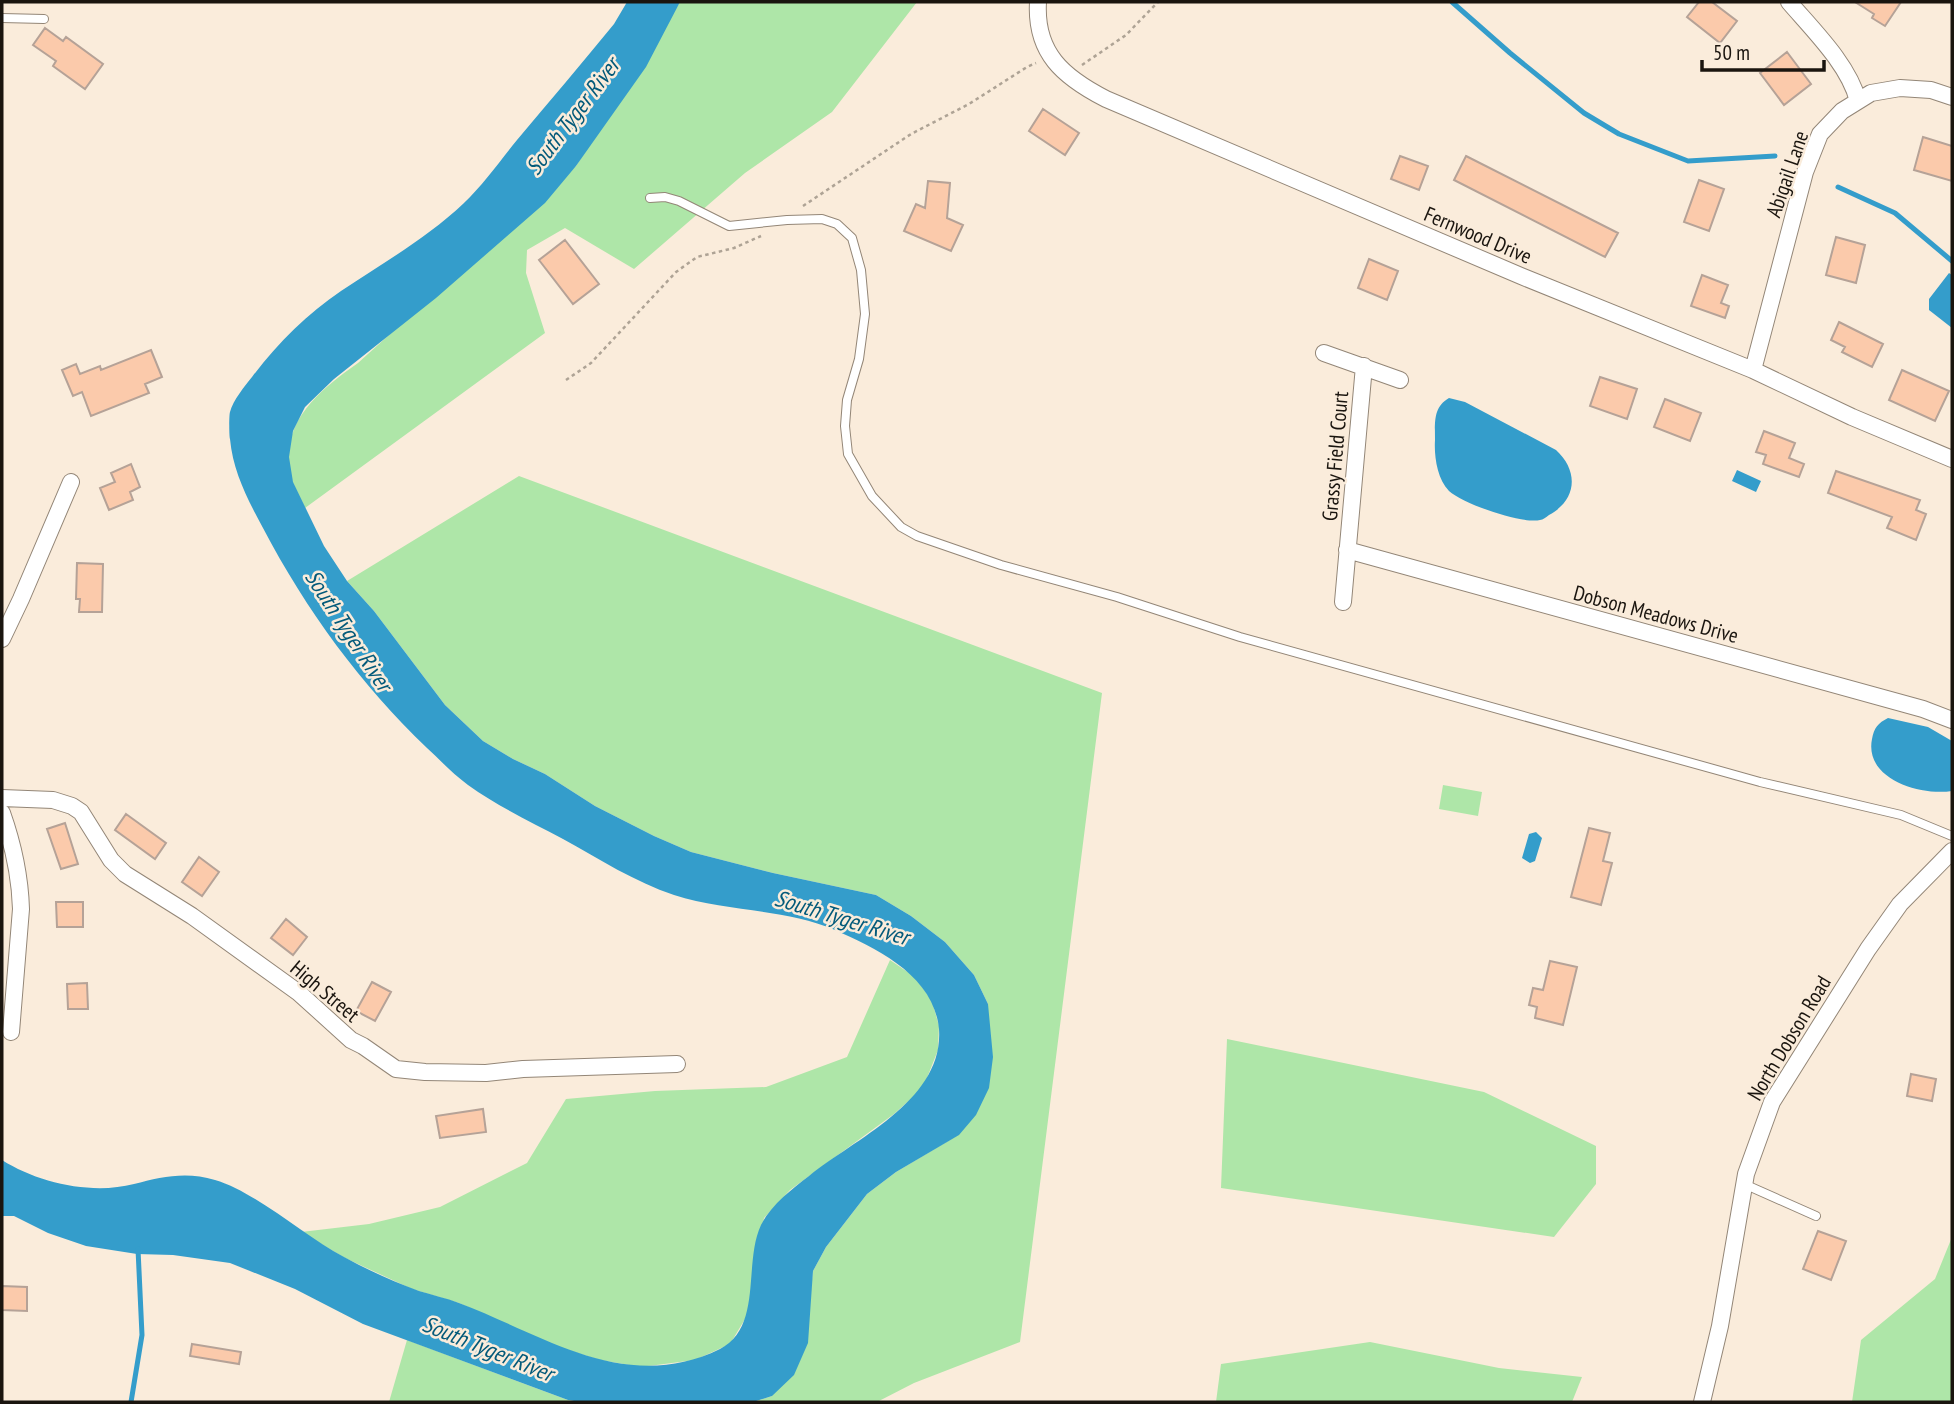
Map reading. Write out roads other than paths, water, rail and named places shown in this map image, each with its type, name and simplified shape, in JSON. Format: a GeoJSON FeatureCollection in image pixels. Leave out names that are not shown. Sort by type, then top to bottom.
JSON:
{"type":"FeatureCollection","features":[{"type":"Feature","properties":{"kind":"street","name":"Fernwood Drive"},"geometry":{"type":"LineString","coordinates":[[1038,2],[1040,38],[1052,58],[1067,75],[1085,89],[1508,271],[1753,370],[1952,459]]}},
{"type":"Feature","properties":{"kind":"street"},"geometry":{"type":"LineString","coordinates":[[1789,2],[1824,42],[1854,86],[1858,101]]}},
{"type":"Feature","properties":{"kind":"street","name":"Abigail Lane"},"geometry":{"type":"LineString","coordinates":[[1753,370],[1805,172],[1820,134],[1842,111],[1871,93],[1900,88],[1931,90],[1952,97]]}},
{"type":"Feature","properties":{"kind":"street","name":"Grassy Field Court"},"geometry":{"type":"LineString","coordinates":[[1324,353],[1400,380]]}},
{"type":"Feature","properties":{"kind":"street","name":"Grassy Field Court"},"geometry":{"type":"LineString","coordinates":[[1343,602],[1364,366]]}},
{"type":"Feature","properties":{"kind":"street"},"geometry":{"type":"LineString","coordinates":[[2,639],[71,482]]}},
{"type":"Feature","properties":{"kind":"street","name":"Dobson Meadows Drive"},"geometry":{"type":"LineString","coordinates":[[1347,551],[1923,709],[1952,720]]}},
{"type":"Feature","properties":{"kind":"street","name":"High Street"},"geometry":{"type":"LineString","coordinates":[[2,798],[53,800],[81,812],[111,860],[125,874],[192,916],[299,993],[351,1040],[396,1069],[486,1073],[523,1069],[677,1064]]}},
{"type":"Feature","properties":{"kind":"street"},"geometry":{"type":"LineString","coordinates":[[2,813],[18,873],[21,909],[11,1032]]}},
{"type":"Feature","properties":{"kind":"street","name":"North Dobson Road"},"geometry":{"type":"LineString","coordinates":[[1702,1402],[1720,1326],[1744,1184],[1762,1125],[1786,1076],[1868,949],[1900,904],[1952,850]]}},
{"type":"Feature","properties":{"kind":"lane"},"geometry":{"type":"LineString","coordinates":[[2,18],[44,19]]}},
{"type":"Feature","properties":{"kind":"lane"},"geometry":{"type":"LineString","coordinates":[[650,198],[664,197],[679,201],[729,226],[822,219],[837,224],[852,237],[861,270],[865,314],[859,359],[847,400],[845,426],[848,454],[872,496],[901,527],[917,536],[1001,565],[1117,597],[1240,637],[1759,782],[1901,815],[1952,836]]}},
{"type":"Feature","properties":{"kind":"lane"},"geometry":{"type":"LineString","coordinates":[[1744,1184],[1816,1216]]}},
{"type":"Feature","properties":{"kind":"water","name":"South Tyger River"},"geometry":{"type":"Polygon","coordinates":[[[627,2],[680,2],[646,67],[576,166],[545,203],[436,298],[334,379],[305,407],[293,431],[289,457],[293,482],[324,546],[347,581],[374,611],[445,705],[483,741],[545,774],[595,806],[691,852],[876,895],[911,916],[945,942],[974,975],[988,1004],[993,1057],[989,1088],[976,1115],[959,1135],[896,1172],[867,1194],[826,1247],[813,1271],[808,1343],[794,1375],[772,1396],[753,1402],[568,1400],[363,1324],[295,1289],[230,1263],[86,1246],[48,1233],[14,1216],[2,1216],[2,1160],[49,1181],[83,1187],[118,1187],[174,1176],[204,1177],[247,1194],[329,1248],[372,1271],[419,1291],[459,1303],[554,1344],[619,1363],[652,1366],[685,1362],[720,1349],[733,1339],[742,1326],[750,1293],[756,1240],[770,1211],[802,1181],[894,1115],[927,1077],[937,1054],[939,1029],[935,1010],[915,979],[885,956],[869,946],[816,923],[714,905],[645,884],[502,807],[457,776],[380,699],[316,617],[257,517],[234,463],[229,434],[232,407],[236,398],[272,353],[293,330],[328,300],[420,239],[464,203],[614,24],[627,2]]]}},
{"type":"Feature","properties":{"kind":"water"},"geometry":{"type":"Polygon","coordinates":[[[1949,273],[1952,275],[1952,328],[1929,310],[1929,299],[1949,273]]]}},
{"type":"Feature","properties":{"kind":"water"},"geometry":{"type":"Polygon","coordinates":[[[1449,398],[1465,402],[1556,450],[1569,467],[1572,485],[1570,493],[1558,509],[1541,520],[1520,519],[1479,507],[1449,491],[1439,474],[1435,428],[1440,406],[1449,398]]]}},
{"type":"Feature","properties":{"kind":"water"},"geometry":{"type":"Polygon","coordinates":[[[1737,470],[1761,481],[1756,492],[1732,481],[1737,470]]]}},
{"type":"Feature","properties":{"kind":"water"},"geometry":{"type":"Polygon","coordinates":[[[1888,718],[1928,727],[1952,741],[1952,791],[1925,791],[1911,787],[1897,782],[1877,765],[1872,753],[1872,739],[1877,726],[1888,718]]]}},
{"type":"Feature","properties":{"kind":"water"},"geometry":{"type":"Polygon","coordinates":[[[1536,832],[1542,838],[1535,861],[1530,863],[1522,858],[1529,834],[1536,832]]]}},
{"type":"Feature","properties":{"kind":"waterway"},"geometry":{"type":"LineString","coordinates":[[1452,2],[1584,113],[1619,134],[1688,161],[1775,156]]}},
{"type":"Feature","properties":{"kind":"waterway"},"geometry":{"type":"LineString","coordinates":[[1838,187],[1895,213],[1952,261]]}},
{"type":"Feature","properties":{"kind":"waterway"},"geometry":{"type":"LineString","coordinates":[[131,1402],[142,1335],[138,1249]]}}]}
